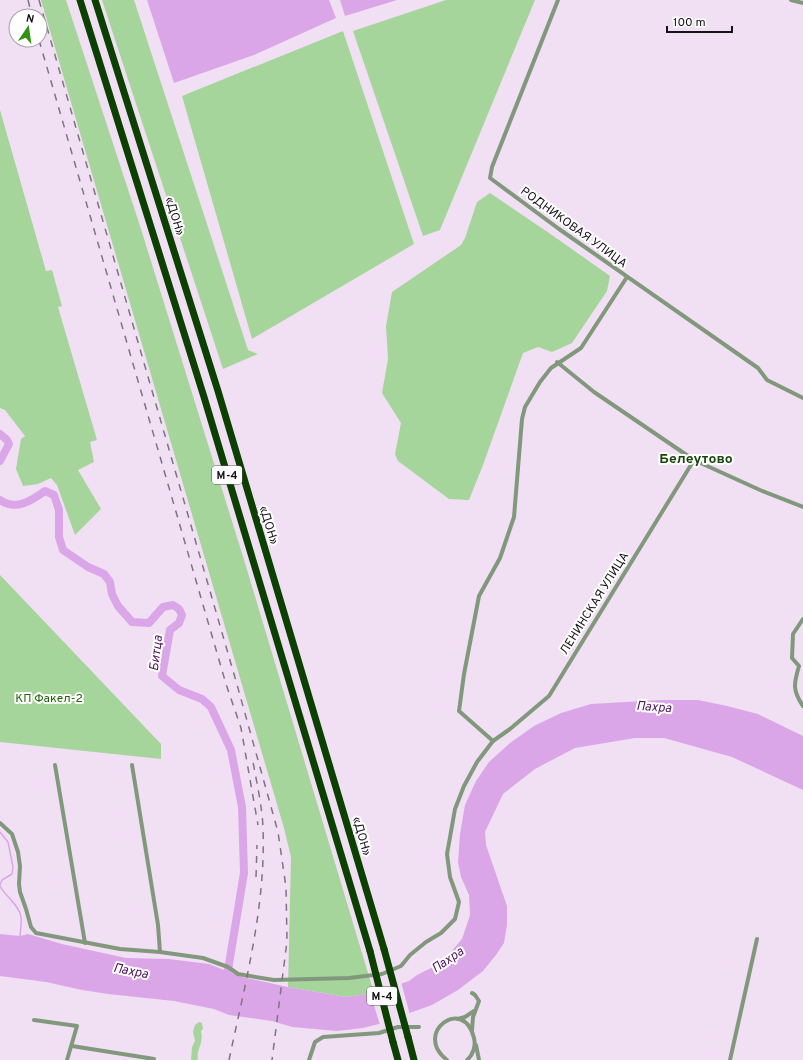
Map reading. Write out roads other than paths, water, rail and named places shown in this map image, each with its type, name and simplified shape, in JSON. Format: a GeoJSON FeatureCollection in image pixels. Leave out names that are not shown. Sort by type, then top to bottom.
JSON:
{"type":"FeatureCollection","features":[{"type":"Feature","properties":{"kind":"highway","name":"М-4"},"geometry":{"type":"LineString","coordinates":[[80,0],[204,397],[370,951],[398,1060]]}},
{"type":"Feature","properties":{"kind":"highway","name":"«ДОН»"},"geometry":{"type":"LineString","coordinates":[[95,0],[218,391],[384,948],[414,1060]]}},
{"type":"Feature","properties":{"kind":"street","name":"РОДНИКОВАЯ УЛИЦА"},"geometry":{"type":"LineString","coordinates":[[558,0],[492,167],[490,178],[559,229],[758,368],[767,380],[803,398]]}},
{"type":"Feature","properties":{"kind":"street"},"geometry":{"type":"LineString","coordinates":[[790,0],[803,3]]}},
{"type":"Feature","properties":{"kind":"street"},"geometry":{"type":"LineString","coordinates":[[493,741],[459,711],[464,674],[479,596],[500,558],[514,517],[522,419],[525,407],[550,368],[557,362],[581,348],[627,277]]}},
{"type":"Feature","properties":{"kind":"street"},"geometry":{"type":"LineString","coordinates":[[557,362],[594,392],[694,460],[803,507]]}},
{"type":"Feature","properties":{"kind":"street","name":"ЛЕНИНСКАЯ УЛИЦА"},"geometry":{"type":"LineString","coordinates":[[0,823],[12,834],[18,852],[20,866],[19,888],[31,927],[36,933],[120,949],[160,952],[203,958],[228,967],[238,974],[274,980],[349,978],[382,974],[401,966],[410,955],[426,942],[441,933],[455,919],[459,902],[450,877],[447,854],[454,809],[477,762],[493,741],[510,729],[549,696],[694,460]]}},
{"type":"Feature","properties":{"kind":"street"},"geometry":{"type":"LineString","coordinates":[[803,619],[793,634],[792,658],[799,666],[795,681],[796,696],[803,706]]}},
{"type":"Feature","properties":{"kind":"street"},"geometry":{"type":"LineString","coordinates":[[55,765],[85,943]]}},
{"type":"Feature","properties":{"kind":"street"},"geometry":{"type":"LineString","coordinates":[[132,765],[158,925],[160,952]]}},
{"type":"Feature","properties":{"kind":"street"},"geometry":{"type":"LineString","coordinates":[[730,1060],[757,939]]}},
{"type":"Feature","properties":{"kind":"street"},"geometry":{"type":"LineString","coordinates":[[472,993],[479,1001],[474,1011],[472,1028],[480,1060]]}},
{"type":"Feature","properties":{"kind":"street"},"geometry":{"type":"LineString","coordinates":[[447,1060],[442,1056],[436,1045],[436,1034],[440,1025],[448,1019],[465,1017],[474,1011]]}},
{"type":"Feature","properties":{"kind":"street"},"geometry":{"type":"LineString","coordinates":[[458,1019],[469,1025],[474,1038],[475,1047],[471,1057],[467,1060]]}},
{"type":"Feature","properties":{"kind":"street"},"geometry":{"type":"LineString","coordinates":[[34,1020],[77,1026],[67,1060]]}},
{"type":"Feature","properties":{"kind":"street"},"geometry":{"type":"LineString","coordinates":[[309,1060],[315,1042],[324,1037],[379,1033],[398,1027],[419,1027]]}},
{"type":"Feature","properties":{"kind":"street"},"geometry":{"type":"LineString","coordinates":[[72,1046],[154,1059]]}},
{"type":"Feature","properties":{"kind":"water"},"geometry":{"type":"Polygon","coordinates":[[[147,0],[329,0],[336,18],[254,55],[174,83],[147,0]]]}},
{"type":"Feature","properties":{"kind":"water"},"geometry":{"type":"Polygon","coordinates":[[[340,0],[397,0],[345,16],[340,0]]]}},
{"type":"Feature","properties":{"kind":"water","name":"Пахра"},"geometry":{"type":"Polygon","coordinates":[[[659,700],[698,700],[727,706],[758,714],[803,736],[803,790],[732,757],[664,738],[635,738],[575,748],[535,769],[503,794],[485,832],[486,845],[507,906],[507,925],[504,943],[483,971],[458,990],[432,1005],[404,1015],[395,1020],[363,1028],[337,1031],[292,1027],[272,1021],[229,1015],[214,1009],[174,1001],[108,994],[46,982],[0,976],[0,934],[20,936],[28,934],[62,944],[126,958],[169,959],[209,964],[242,977],[346,997],[374,993],[409,981],[435,966],[450,953],[462,939],[470,915],[469,895],[461,877],[458,862],[460,834],[465,805],[476,781],[489,762],[510,743],[534,726],[561,713],[591,704],[659,700]]]}},
{"type":"Feature","properties":{"kind":"waterway","name":"Битца"},"geometry":{"type":"LineString","coordinates":[[0,434],[9,444],[0,461]]}},
{"type":"Feature","properties":{"kind":"waterway","name":"Битца"},"geometry":{"type":"LineString","coordinates":[[0,500],[12,505],[18,505],[29,501],[45,491],[54,495],[59,510],[59,537],[63,550],[88,567],[104,574],[110,582],[112,594],[118,606],[132,622],[149,623],[163,607],[173,605],[179,609],[182,615],[179,623],[170,630],[162,676],[179,690],[202,699],[211,707],[231,750],[242,807],[244,873],[227,976]]}},
{"type":"Feature","properties":{"kind":"waterway"},"geometry":{"type":"LineString","coordinates":[[0,832],[8,842],[13,867],[12,874],[2,880],[0,885]]}},
{"type":"Feature","properties":{"kind":"waterway"},"geometry":{"type":"LineString","coordinates":[[0,886],[20,913],[20,937]]}},
{"type":"Feature","properties":{"kind":"railway"},"geometry":{"type":"LineString","coordinates":[[28,0],[30,8]]}},
{"type":"Feature","properties":{"kind":"railway"},"geometry":{"type":"LineString","coordinates":[[39,0],[236,681],[278,832],[286,887],[287,941],[272,1060]]}},
{"type":"Feature","properties":{"kind":"railway"},"geometry":{"type":"LineString","coordinates":[[41,48],[226,684],[241,728],[258,825]]}},
{"type":"Feature","properties":{"kind":"railway"},"geometry":{"type":"LineString","coordinates":[[229,1060],[248,974],[258,916],[261,886],[263,828],[252,756]]}},
{"type":"Feature","properties":{"kind":"railway"},"geometry":{"type":"LineString","coordinates":[[256,877],[257,845]]}},
{"type":"Feature","properties":{"kind":"district","name":"Белеутово"},"geometry":{"type":"Point","coordinates":[696,458]}},
{"type":"Feature","properties":{"kind":"park label","name":"КП Факел-2"},"geometry":{"type":"Point","coordinates":[49,698]}}]}
